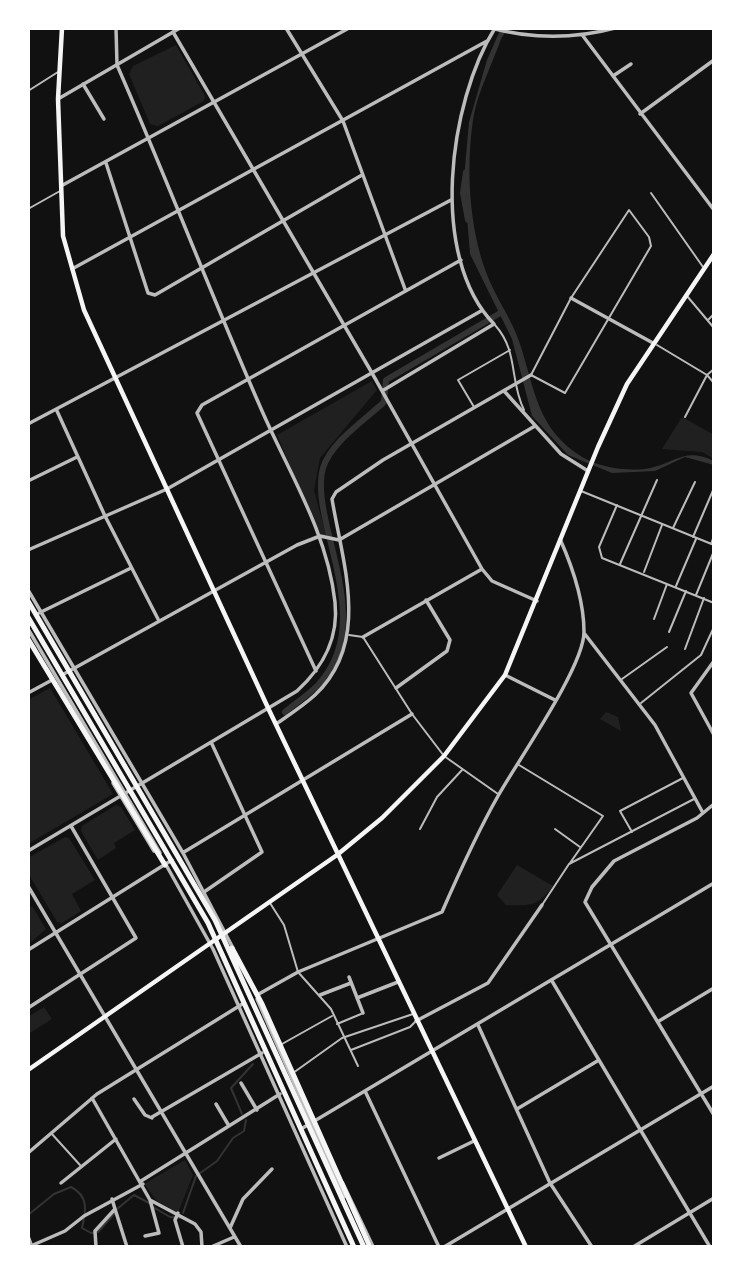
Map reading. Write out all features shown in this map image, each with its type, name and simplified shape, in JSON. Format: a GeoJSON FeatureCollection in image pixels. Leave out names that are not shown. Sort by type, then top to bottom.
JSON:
{"type":"FeatureCollection","features":[{"type":"Feature","properties":{"kind":"highway"},"geometry":{"type":"LineString","coordinates":[[28,601],[253,985],[369,1247]]}},
{"type":"Feature","properties":{"kind":"highway"},"geometry":{"type":"LineString","coordinates":[[28,618],[208,923],[354,1247]]}},
{"type":"Feature","properties":{"kind":"highway"},"geometry":{"type":"LineString","coordinates":[[28,639],[165,864]]}},
{"type":"Feature","properties":{"kind":"main road"},"geometry":{"type":"LineString","coordinates":[[62,28],[58,99],[63,236],[84,310],[337,855],[525,1247]]}},
{"type":"Feature","properties":{"kind":"main road"},"geometry":{"type":"LineString","coordinates":[[28,1070],[337,855],[384,816],[444,756],[505,675],[598,447],[627,384],[714,254]]}},
{"type":"Feature","properties":{"kind":"street"},"geometry":{"type":"LineString","coordinates":[[28,851],[297,691],[316,671],[331,644],[335,616],[330,575],[321,536],[270,430],[117,65],[116,28]]}},
{"type":"Feature","properties":{"kind":"street"},"geometry":{"type":"LineString","coordinates":[[58,99],[180,28]]}},
{"type":"Feature","properties":{"kind":"street"},"geometry":{"type":"LineString","coordinates":[[286,28],[343,121],[406,290]]}},
{"type":"Feature","properties":{"kind":"street"},"geometry":{"type":"LineString","coordinates":[[61,186],[349,28]]}},
{"type":"Feature","properties":{"kind":"street"},"geometry":{"type":"LineString","coordinates":[[382,391],[494,324],[481,311],[461,260],[451,200],[458,127],[468,89],[494,28],[548,37],[583,36],[615,28]]}},
{"type":"Feature","properties":{"kind":"street"},"geometry":{"type":"LineString","coordinates":[[576,35],[577,28]]}},
{"type":"Feature","properties":{"kind":"street"},"geometry":{"type":"LineString","coordinates":[[173,32],[372,373],[482,569],[492,581],[537,601]]}},
{"type":"Feature","properties":{"kind":"street"},"geometry":{"type":"LineString","coordinates":[[583,36],[714,210]]}},
{"type":"Feature","properties":{"kind":"street"},"geometry":{"type":"LineString","coordinates":[[71,270],[487,41]]}},
{"type":"Feature","properties":{"kind":"street"},"geometry":{"type":"LineString","coordinates":[[640,114],[714,60]]}},
{"type":"Feature","properties":{"kind":"street"},"geometry":{"type":"LineString","coordinates":[[613,76],[631,64]]}},
{"type":"Feature","properties":{"kind":"street"},"geometry":{"type":"LineString","coordinates":[[83,85],[104,120]]}},
{"type":"Feature","properties":{"kind":"street"},"geometry":{"type":"LineString","coordinates":[[106,163],[151,294],[161,292],[362,175]]}},
{"type":"Feature","properties":{"kind":"street"},"geometry":{"type":"LineString","coordinates":[[28,424],[451,200]]}},
{"type":"Feature","properties":{"kind":"street"},"geometry":{"type":"LineString","coordinates":[[316,671],[197,413],[202,405],[461,260]]}},
{"type":"Feature","properties":{"kind":"street"},"geometry":{"type":"LineString","coordinates":[[571,298],[653,343]]}},
{"type":"Feature","properties":{"kind":"street"},"geometry":{"type":"LineString","coordinates":[[28,550],[167,489],[481,311]]}},
{"type":"Feature","properties":{"kind":"street"},"geometry":{"type":"LineString","coordinates":[[276,724],[315,695],[331,676],[341,661],[349,635],[349,601],[332,499],[336,492],[531,375]]}},
{"type":"Feature","properties":{"kind":"street"},"geometry":{"type":"LineString","coordinates":[[505,392],[561,454],[588,471]]}},
{"type":"Feature","properties":{"kind":"street"},"geometry":{"type":"LineString","coordinates":[[57,411],[105,516],[158,620]]}},
{"type":"Feature","properties":{"kind":"street"},"geometry":{"type":"LineString","coordinates":[[28,693],[265,563],[321,536],[339,540],[535,426]]}},
{"type":"Feature","properties":{"kind":"street"},"geometry":{"type":"LineString","coordinates":[[28,481],[78,457]]}},
{"type":"Feature","properties":{"kind":"street"},"geometry":{"type":"LineString","coordinates":[[28,1153],[92,1098],[256,996],[298,972],[442,912],[498,795],[555,699],[574,661],[584,633],[579,601],[560,539]]}},
{"type":"Feature","properties":{"kind":"street"},"geometry":{"type":"LineString","coordinates":[[28,618],[131,568]]}},
{"type":"Feature","properties":{"kind":"street"},"geometry":{"type":"LineString","coordinates":[[363,637],[482,569]]}},
{"type":"Feature","properties":{"kind":"street"},"geometry":{"type":"LineString","coordinates":[[28,590],[204,892],[256,996],[369,1247]]}},
{"type":"Feature","properties":{"kind":"street"},"geometry":{"type":"LineString","coordinates":[[396,688],[447,651],[450,640],[426,600]]}},
{"type":"Feature","properties":{"kind":"street"},"geometry":{"type":"LineString","coordinates":[[28,629],[127,794],[210,944],[262,1053],[347,1247]]}},
{"type":"Feature","properties":{"kind":"street"},"geometry":{"type":"LineString","coordinates":[[584,633],[640,704],[703,813]]}},
{"type":"Feature","properties":{"kind":"street"},"geometry":{"type":"LineString","coordinates":[[714,661],[691,693],[714,734]]}},
{"type":"Feature","properties":{"kind":"street"},"geometry":{"type":"LineString","coordinates":[[505,675],[555,699]]}},
{"type":"Feature","properties":{"kind":"street"},"geometry":{"type":"LineString","coordinates":[[28,950],[243,814],[303,781],[412,714]]}},
{"type":"Feature","properties":{"kind":"street"},"geometry":{"type":"LineString","coordinates":[[83,722],[120,798],[150,846],[165,864]]}},
{"type":"Feature","properties":{"kind":"street"},"geometry":{"type":"LineString","coordinates":[[204,892],[262,852],[211,743]]}},
{"type":"Feature","properties":{"kind":"street"},"geometry":{"type":"LineString","coordinates":[[714,804],[703,813],[614,861],[593,887],[585,902],[714,1115]]}},
{"type":"Feature","properties":{"kind":"street"},"geometry":{"type":"LineString","coordinates":[[28,1007],[136,938],[71,826]]}},
{"type":"Feature","properties":{"kind":"street"},"geometry":{"type":"LineString","coordinates":[[296,1132],[714,883]]}},
{"type":"Feature","properties":{"kind":"street"},"geometry":{"type":"LineString","coordinates":[[28,886],[241,1247]]}},
{"type":"Feature","properties":{"kind":"street"},"geometry":{"type":"LineString","coordinates":[[416,1021],[488,983],[542,905]]}},
{"type":"Feature","properties":{"kind":"street"},"geometry":{"type":"LineString","coordinates":[[349,977],[363,1013]]}},
{"type":"Feature","properties":{"kind":"street"},"geometry":{"type":"LineString","coordinates":[[551,980],[710,1247]]}},
{"type":"Feature","properties":{"kind":"street"},"geometry":{"type":"LineString","coordinates":[[357,998],[398,982]]}},
{"type":"Feature","properties":{"kind":"street"},"geometry":{"type":"LineString","coordinates":[[320,995],[351,983]]}},
{"type":"Feature","properties":{"kind":"street"},"geometry":{"type":"LineString","coordinates":[[659,1021],[714,988]]}},
{"type":"Feature","properties":{"kind":"street"},"geometry":{"type":"LineString","coordinates":[[477,1024],[550,1183],[592,1247]]}},
{"type":"Feature","properties":{"kind":"street"},"geometry":{"type":"LineString","coordinates":[[134,1099],[145,1115],[152,1117],[262,1053]]}},
{"type":"Feature","properties":{"kind":"street"},"geometry":{"type":"LineString","coordinates":[[517,1109],[599,1060]]}},
{"type":"Feature","properties":{"kind":"street"},"geometry":{"type":"LineString","coordinates":[[241,1083],[257,1110]]}},
{"type":"Feature","properties":{"kind":"street"},"geometry":{"type":"LineString","coordinates":[[365,1091],[441,1247],[714,1086]]}},
{"type":"Feature","properties":{"kind":"street"},"geometry":{"type":"LineString","coordinates":[[28,1236],[32,1246],[65,1231],[86,1214],[142,1182],[280,1094]]}},
{"type":"Feature","properties":{"kind":"street"},"geometry":{"type":"LineString","coordinates":[[92,1098],[142,1182],[150,1201],[159,1233],[145,1236]]}},
{"type":"Feature","properties":{"kind":"street"},"geometry":{"type":"LineString","coordinates":[[216,1104],[229,1126]]}},
{"type":"Feature","properties":{"kind":"street"},"geometry":{"type":"LineString","coordinates":[[61,1183],[116,1139]]}},
{"type":"Feature","properties":{"kind":"street"},"geometry":{"type":"LineString","coordinates":[[439,1158],[474,1141]]}},
{"type":"Feature","properties":{"kind":"street"},"geometry":{"type":"LineString","coordinates":[[230,1228],[243,1199],[272,1169]]}},
{"type":"Feature","properties":{"kind":"street"},"geometry":{"type":"LineString","coordinates":[[634,1247],[714,1198]]}},
{"type":"Feature","properties":{"kind":"street"},"geometry":{"type":"LineString","coordinates":[[112,1199],[127,1247]]}},
{"type":"Feature","properties":{"kind":"street"},"geometry":{"type":"LineString","coordinates":[[150,1201],[178,1214],[201,1232],[202,1247]]}},
{"type":"Feature","properties":{"kind":"street"},"geometry":{"type":"LineString","coordinates":[[95,1244],[95,1231],[116,1211]]}},
{"type":"Feature","properties":{"kind":"street"},"geometry":{"type":"LineString","coordinates":[[178,1214],[175,1220],[183,1247]]}},
{"type":"Feature","properties":{"kind":"street"},"geometry":{"type":"LineString","coordinates":[[211,1247],[235,1236]]}},
{"type":"Feature","properties":{"kind":"lane"},"geometry":{"type":"LineString","coordinates":[[28,91],[59,71]]}},
{"type":"Feature","properties":{"kind":"lane"},"geometry":{"type":"LineString","coordinates":[[28,209],[60,191],[61,186]]}},
{"type":"Feature","properties":{"kind":"lane"},"geometry":{"type":"LineString","coordinates":[[651,194],[704,268]]}},
{"type":"Feature","properties":{"kind":"lane"},"geometry":{"type":"LineString","coordinates":[[629,210],[649,237],[651,246],[568,392],[531,375],[571,298],[629,210]]}},
{"type":"Feature","properties":{"kind":"lane"},"geometry":{"type":"LineString","coordinates":[[686,295],[714,328]]}},
{"type":"Feature","properties":{"kind":"lane"},"geometry":{"type":"LineString","coordinates":[[708,320],[714,314]]}},
{"type":"Feature","properties":{"kind":"lane"},"geometry":{"type":"LineString","coordinates":[[494,324],[507,338],[516,386],[527,416]]}},
{"type":"Feature","properties":{"kind":"lane"},"geometry":{"type":"LineString","coordinates":[[653,343],[707,375],[714,383]]}},
{"type":"Feature","properties":{"kind":"lane"},"geometry":{"type":"LineString","coordinates":[[475,408],[458,380],[511,350]]}},
{"type":"Feature","properties":{"kind":"lane"},"geometry":{"type":"LineString","coordinates":[[685,417],[707,375],[714,369]]}},
{"type":"Feature","properties":{"kind":"lane"},"geometry":{"type":"LineString","coordinates":[[620,565],[657,480]]}},
{"type":"Feature","properties":{"kind":"lane"},"geometry":{"type":"LineString","coordinates":[[673,528],[695,482]]}},
{"type":"Feature","properties":{"kind":"lane"},"geometry":{"type":"LineString","coordinates":[[676,586],[714,488]]}},
{"type":"Feature","properties":{"kind":"lane"},"geometry":{"type":"LineString","coordinates":[[580,490],[712,545],[714,536]]}},
{"type":"Feature","properties":{"kind":"lane"},"geometry":{"type":"LineString","coordinates":[[617,505],[599,547],[602,558],[714,603]]}},
{"type":"Feature","properties":{"kind":"lane"},"geometry":{"type":"LineString","coordinates":[[643,573],[662,524]]}},
{"type":"Feature","properties":{"kind":"lane"},"geometry":{"type":"LineString","coordinates":[[696,595],[714,551]]}},
{"type":"Feature","properties":{"kind":"lane"},"geometry":{"type":"LineString","coordinates":[[654,619],[668,583]]}},
{"type":"Feature","properties":{"kind":"lane"},"geometry":{"type":"LineString","coordinates":[[669,632],[686,591]]}},
{"type":"Feature","properties":{"kind":"lane"},"geometry":{"type":"LineString","coordinates":[[685,649],[705,598]]}},
{"type":"Feature","properties":{"kind":"lane"},"geometry":{"type":"LineString","coordinates":[[640,704],[701,655],[714,627]]}},
{"type":"Feature","properties":{"kind":"lane"},"geometry":{"type":"LineString","coordinates":[[349,635],[363,637],[412,714],[444,756],[498,795]]}},
{"type":"Feature","properties":{"kind":"lane"},"geometry":{"type":"LineString","coordinates":[[622,679],[667,647]]}},
{"type":"Feature","properties":{"kind":"lane"},"geometry":{"type":"LineString","coordinates":[[518,765],[603,816],[542,905]]}},
{"type":"Feature","properties":{"kind":"lane"},"geometry":{"type":"LineString","coordinates":[[420,828],[437,797],[463,769]]}},
{"type":"Feature","properties":{"kind":"lane"},"geometry":{"type":"LineString","coordinates":[[632,832],[620,811],[684,778]]}},
{"type":"Feature","properties":{"kind":"lane"},"geometry":{"type":"LineString","coordinates":[[569,864],[695,799]]}},
{"type":"Feature","properties":{"kind":"lane"},"geometry":{"type":"LineString","coordinates":[[555,829],[581,847]]}},
{"type":"Feature","properties":{"kind":"lane"},"geometry":{"type":"LineString","coordinates":[[271,903],[284,925],[298,972],[320,995],[358,1066]]}},
{"type":"Feature","properties":{"kind":"lane"},"geometry":{"type":"LineString","coordinates":[[337,1024],[363,1013]]}},
{"type":"Feature","properties":{"kind":"lane"},"geometry":{"type":"LineString","coordinates":[[290,1076],[342,1038],[414,1014]]}},
{"type":"Feature","properties":{"kind":"lane"},"geometry":{"type":"LineString","coordinates":[[277,1046],[333,1016]]}},
{"type":"Feature","properties":{"kind":"lane"},"geometry":{"type":"LineString","coordinates":[[350,1051],[410,1027],[416,1021]]}},
{"type":"Feature","properties":{"kind":"lane"},"geometry":{"type":"LineString","coordinates":[[51,1133],[81,1166]]}},
{"type":"Feature","properties":{"kind":"lane"},"geometry":{"type":"LineString","coordinates":[[331,1167],[349,1188],[369,1247]]}},
{"type":"Feature","properties":{"kind":"shaded area"},"geometry":{"type":"Polygon","coordinates":[[[501,28],[508,28],[485,79],[473,120],[470,197],[476,236],[486,272],[517,335],[540,407],[555,434],[567,446],[598,464],[646,469],[683,456],[696,455],[714,461],[714,465],[685,457],[655,471],[612,473],[568,455],[532,416],[512,339],[470,254],[467,217],[465,167],[469,122],[487,60],[501,28]]]}},
{"type":"Feature","properties":{"kind":"shaded area"},"geometry":{"type":"Polygon","coordinates":[[[176,45],[205,96],[204,101],[158,126],[150,124],[129,74],[133,66],[176,45]]]}},
{"type":"Feature","properties":{"kind":"shaded area"},"geometry":{"type":"Polygon","coordinates":[[[372,381],[377,390],[320,458],[314,490],[326,536],[322,541],[277,435],[372,381]]]}},
{"type":"Feature","properties":{"kind":"shaded area"},"geometry":{"type":"Polygon","coordinates":[[[682,417],[714,435],[714,459],[702,452],[662,449],[682,417]]]}},
{"type":"Feature","properties":{"kind":"shaded area"},"geometry":{"type":"Polygon","coordinates":[[[50,688],[113,794],[28,844],[28,700],[50,688]]]}},
{"type":"Feature","properties":{"kind":"shaded area"},"geometry":{"type":"Polygon","coordinates":[[[606,712],[618,717],[621,731],[600,719],[606,712]]]}},
{"type":"Feature","properties":{"kind":"shaded area"},"geometry":{"type":"Polygon","coordinates":[[[116,805],[121,807],[135,830],[114,843],[116,848],[98,860],[81,831],[82,826],[116,805]]]}},
{"type":"Feature","properties":{"kind":"shaded area"},"geometry":{"type":"Polygon","coordinates":[[[65,837],[69,838],[95,880],[72,894],[81,911],[62,923],[57,922],[28,873],[28,858],[65,837]]]}},
{"type":"Feature","properties":{"kind":"shaded area"},"geometry":{"type":"Polygon","coordinates":[[[517,865],[553,886],[543,898],[528,905],[506,905],[497,895],[517,865]]]}},
{"type":"Feature","properties":{"kind":"shaded area"},"geometry":{"type":"Polygon","coordinates":[[[32,906],[46,929],[31,942],[28,909],[32,906]]]}},
{"type":"Feature","properties":{"kind":"shaded area"},"geometry":{"type":"Polygon","coordinates":[[[44,1007],[52,1019],[30,1033],[28,1017],[44,1007]]]}},
{"type":"Feature","properties":{"kind":"shaded area"},"geometry":{"type":"Polygon","coordinates":[[[185,1160],[193,1175],[178,1213],[156,1200],[144,1184],[185,1160]]]}},
{"type":"Feature","properties":{"kind":"waterway"},"geometry":{"type":"LineString","coordinates":[[466,172],[463,193],[468,220]]}},
{"type":"Feature","properties":{"kind":"waterway"},"geometry":{"type":"LineString","coordinates":[[285,712],[318,685],[331,667],[339,649],[343,609],[322,498],[321,482],[327,458],[349,432],[384,402],[386,380],[502,312]]}},
{"type":"Feature","properties":{"kind":"waterway"},"geometry":{"type":"LineString","coordinates":[[242,1114],[231,1088],[253,1064]]}},
{"type":"Feature","properties":{"kind":"waterway"},"geometry":{"type":"LineString","coordinates":[[183,1213],[196,1176],[217,1161],[233,1138],[244,1131],[246,1120]]}},
{"type":"Feature","properties":{"kind":"waterway"},"geometry":{"type":"LineString","coordinates":[[28,1215],[54,1194],[71,1187],[81,1195],[85,1204],[82,1228],[91,1233],[98,1232],[114,1214]]}},
{"type":"Feature","properties":{"kind":"waterway"},"geometry":{"type":"LineString","coordinates":[[117,1209],[134,1195],[149,1203]]}},
{"type":"Feature","properties":{"kind":"waterway"},"geometry":{"type":"LineString","coordinates":[[153,1207],[170,1217],[180,1218]]}}]}
